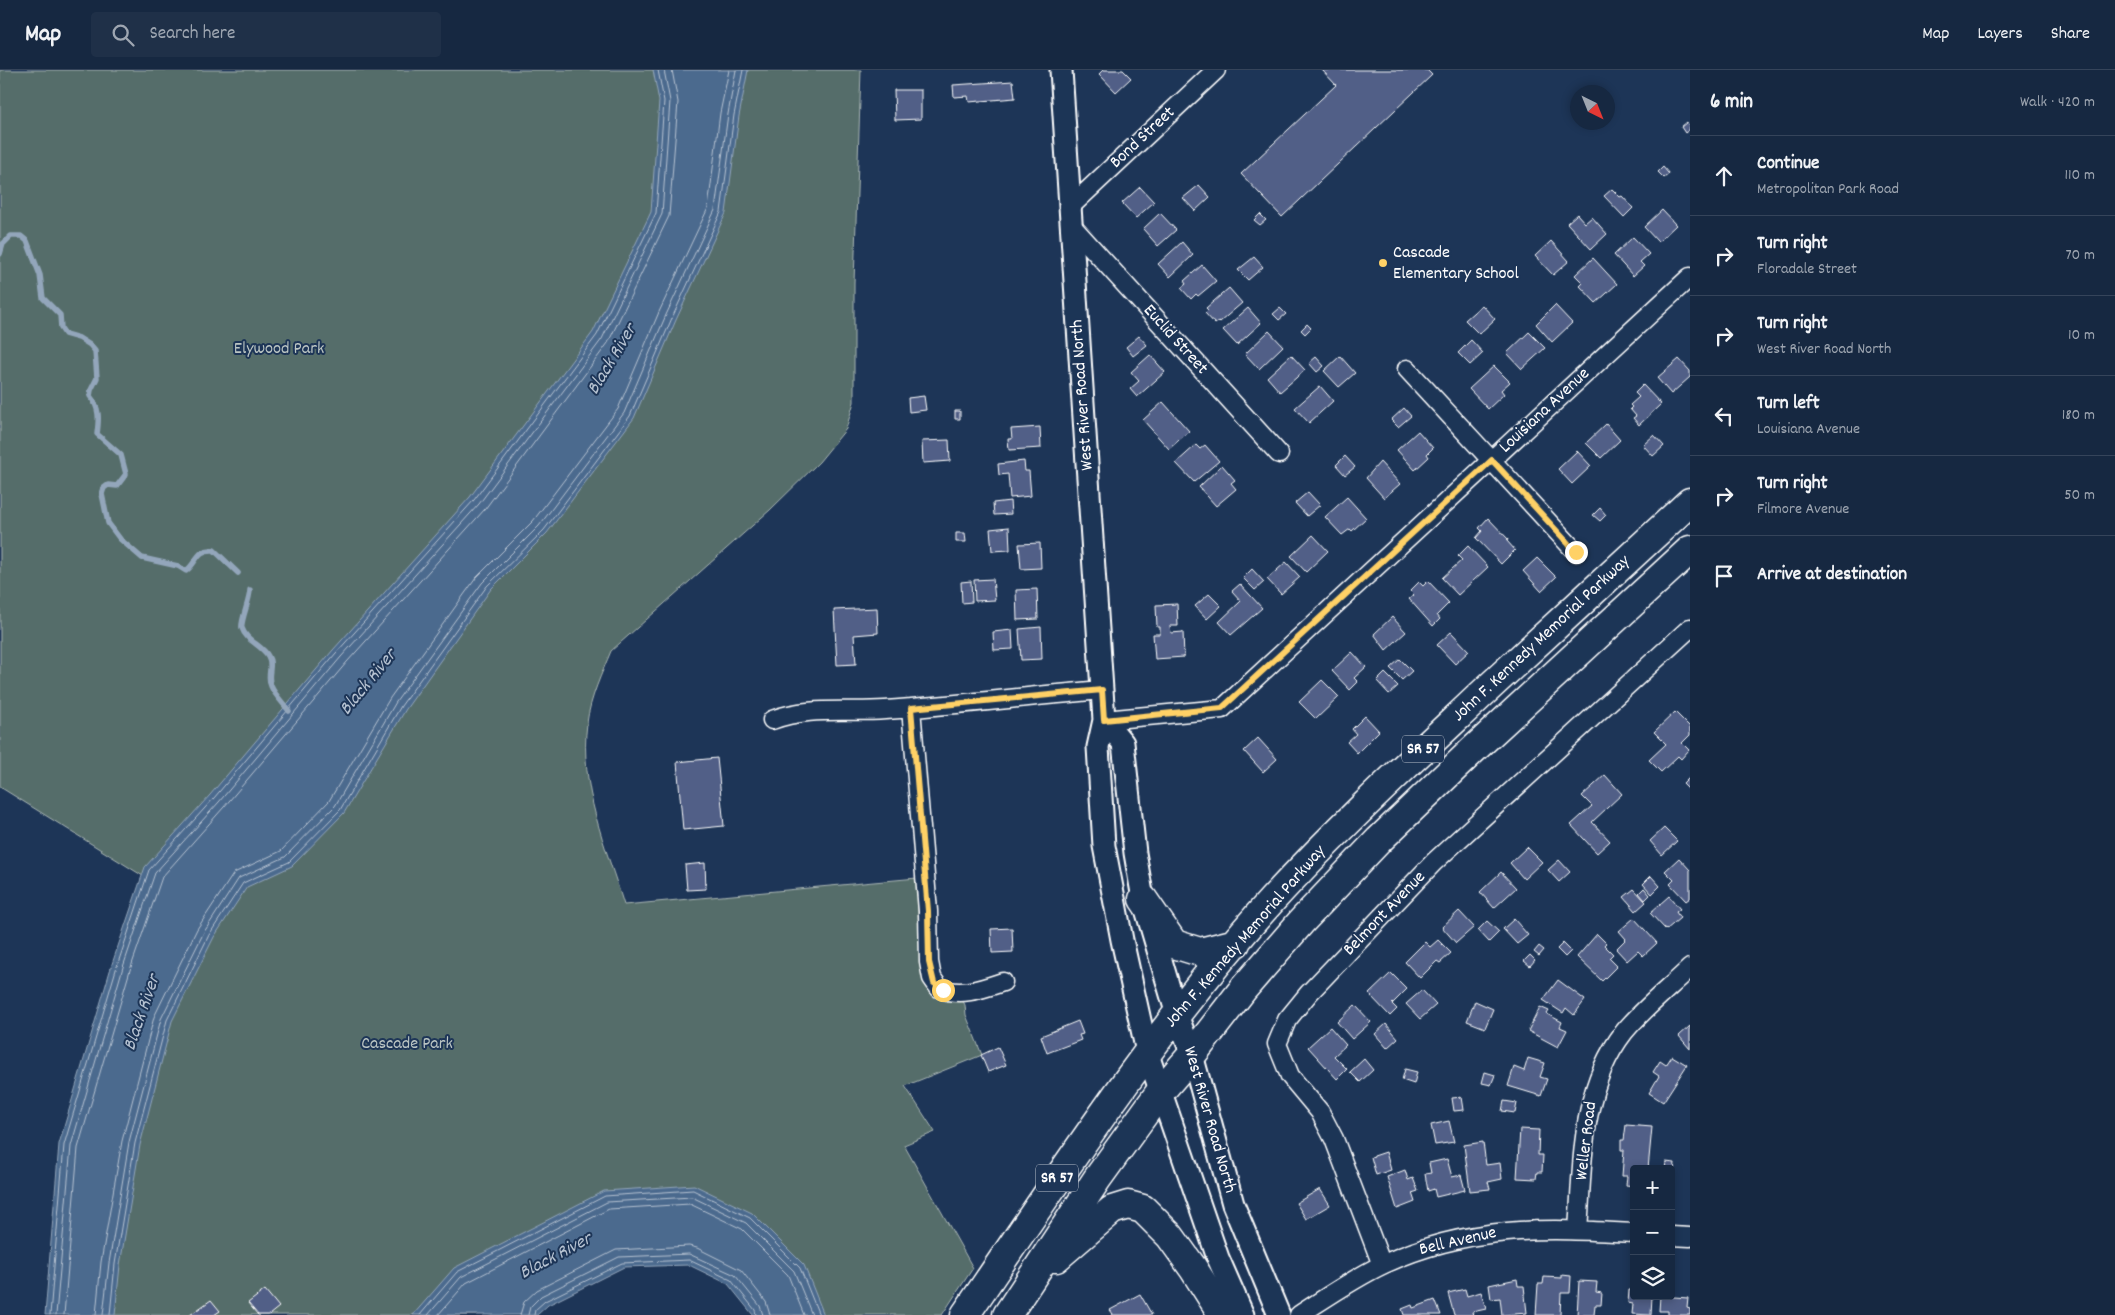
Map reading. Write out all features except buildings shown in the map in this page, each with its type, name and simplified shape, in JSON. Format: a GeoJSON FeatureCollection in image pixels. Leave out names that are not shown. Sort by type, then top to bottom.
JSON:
{"type":"FeatureCollection","features":[{"type":"Feature","properties":{"kind":"highway","name":"John F. Kennedy Memorial Parkway"},"geometry":{"type":"LineString","coordinates":[[968,1310],[1068,1162],[1147,1052],[1236,943],[1311,859],[1401,770],[1690,502]]}},
{"type":"Feature","properties":{"kind":"highway","name":"John F. Kennedy Memorial Parkway"},"geometry":{"type":"LineString","coordinates":[[1006,1315],[1097,1179],[1160,1092],[1192,1056],[1244,988],[1337,882],[1473,750],[1690,550]]}},
{"type":"Feature","properties":{"kind":"highway"},"geometry":{"type":"LineString","coordinates":[[1143,899],[1174,944],[1200,952],[1236,943]]}},
{"type":"Feature","properties":{"kind":"highway"},"geometry":{"type":"LineString","coordinates":[[1026,1286],[1112,1210],[1128,1205],[1143,1209],[1170,1236],[1223,1315]]}},
{"type":"Feature","properties":{"kind":"street","name":"West River Road North"},"geometry":{"type":"LineString","coordinates":[[1061,70],[1104,720],[1098,747],[1104,846],[1122,940],[1147,1052],[1218,1258],[1243,1315]]}},
{"type":"Feature","properties":{"kind":"street","name":"Bond Street"},"geometry":{"type":"LineString","coordinates":[[1071,216],[1216,70]]}},
{"type":"Feature","properties":{"kind":"street","name":"Euclid Street"},"geometry":{"type":"LineString","coordinates":[[1071,216],[1278,454]]}},
{"type":"Feature","properties":{"kind":"street","name":"Louisiana Avenue"},"geometry":{"type":"LineString","coordinates":[[1104,720],[1222,708],[1690,277]]}},
{"type":"Feature","properties":{"kind":"street"},"geometry":{"type":"LineString","coordinates":[[1407,369],[1576,552]]}},
{"type":"Feature","properties":{"kind":"street","name":"Belmont Avenue"},"geometry":{"type":"LineString","coordinates":[[1382,1265],[1334,1139],[1320,1112],[1290,1076],[1277,1044],[1287,1020],[1309,994],[1434,862],[1690,628]]}},
{"type":"Feature","properties":{"kind":"street"},"geometry":{"type":"LineString","coordinates":[[772,720],[795,713],[820,710],[911,708],[1102,690]]}},
{"type":"Feature","properties":{"kind":"street"},"geometry":{"type":"LineString","coordinates":[[911,708],[928,911],[929,962],[932,978],[939,988],[956,992],[975,990],[1003,982]]}},
{"type":"Feature","properties":{"kind":"street","name":"West River Road North"},"geometry":{"type":"LineString","coordinates":[[1104,720],[1123,743],[1135,854],[1143,899],[1177,1015],[1192,1056],[1233,1204],[1279,1315]]}},
{"type":"Feature","properties":{"kind":"street","name":"Weller Road"},"geometry":{"type":"LineString","coordinates":[[1578,1230],[1585,1136],[1589,1109],[1599,1077],[1614,1047],[1634,1020],[1690,968]]}},
{"type":"Feature","properties":{"kind":"street","name":"Bell Avenue"},"geometry":{"type":"LineString","coordinates":[[1299,1315],[1346,1284],[1382,1265],[1433,1246],[1467,1237],[1535,1229],[1630,1233]]}},
{"type":"Feature","properties":{"kind":"street"},"geometry":{"type":"LineString","coordinates":[[1675,1236],[1690,1237]]}},
{"type":"Feature","properties":{"kind":"green space"},"geometry":{"type":"Polygon","coordinates":[[[0,70],[861,70],[854,283],[854,402],[846,429],[819,462],[770,510],[611,651],[591,704],[587,723],[587,770],[590,793],[602,839],[624,905],[917,878],[920,966],[923,977],[930,989],[935,992],[963,1001],[966,1015],[982,1055],[905,1086],[935,1132],[904,1145],[973,1268],[942,1315],[794,1315],[674,1223],[476,1315],[74,1315],[188,904],[0,787],[0,70]]]}},
{"type":"Feature","properties":{"kind":"water","name":"Black River"},"geometry":{"type":"Polygon","coordinates":[[[653,70],[748,70],[739,116],[726,213],[676,320],[634,418],[547,533],[491,589],[406,709],[344,813],[292,866],[247,887],[214,937],[172,1021],[140,1145],[120,1265],[115,1315],[45,1315],[59,1144],[112,964],[145,867],[210,795],[333,650],[470,497],[593,332],[651,212],[659,101],[653,70]]]}},
{"type":"Feature","properties":{"kind":"water","name":"Black River"},"geometry":{"type":"Polygon","coordinates":[[[694,1185],[752,1213],[804,1265],[824,1315],[753,1315],[728,1284],[689,1265],[624,1267],[548,1305],[537,1315],[413,1315],[454,1268],[604,1191],[694,1185]]]}},
{"type":"Feature","properties":{"kind":"waterway"},"geometry":{"type":"LineString","coordinates":[[0,254],[3,244],[11,236],[21,236],[27,241],[40,275],[43,298],[60,315],[61,328],[65,334],[79,338],[90,345],[95,351],[97,378],[90,396],[96,405],[98,414],[97,434],[121,455],[126,474],[117,486],[108,485],[104,488],[102,494],[108,523],[120,539],[142,558],[178,566],[186,571],[200,554],[208,550],[214,550],[238,573]]}},
{"type":"Feature","properties":{"kind":"waterway"},"geometry":{"type":"LineString","coordinates":[[250,590],[242,628],[247,636],[270,659],[269,678],[271,686],[289,711]]}},
{"type":"Feature","properties":{"kind":"place","name":"Cascade Elementary School"},"geometry":{"type":"Point","coordinates":[1383,263]}},
{"type":"Feature","properties":{"kind":"route"},"geometry":{"type":"LineString","coordinates":[[943,990],[934,983],[930,971],[928,911],[911,708],[1102,690],[1104,720],[1222,708],[1492,460],[1576,552]]}},
{"type":"Feature","properties":{"kind":"park label","name":"Elywood Park"},"geometry":{"type":"Point","coordinates":[279,349]}},
{"type":"Feature","properties":{"kind":"park label","name":"Cascade Park"},"geometry":{"type":"Point","coordinates":[407,1044]}}]}
